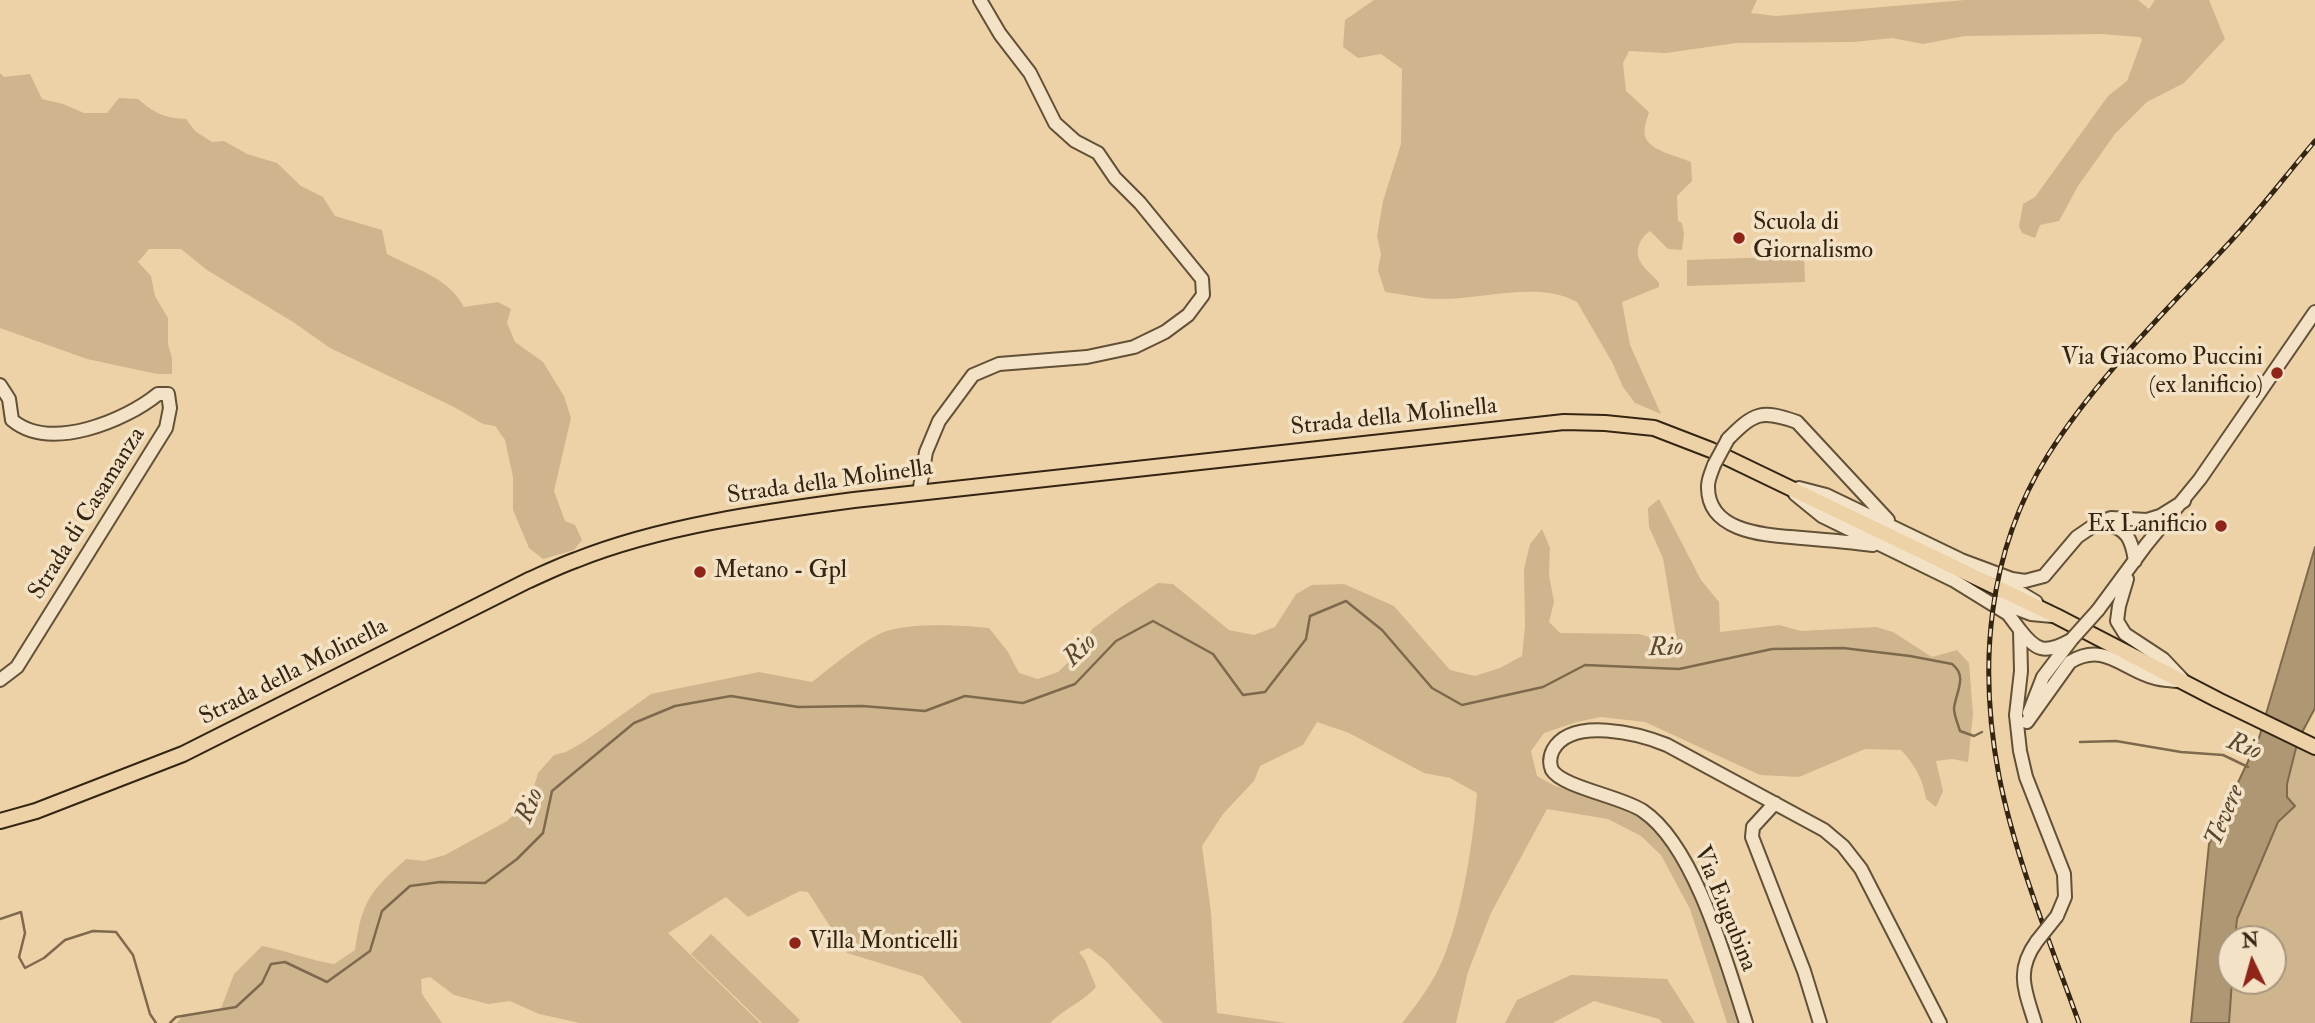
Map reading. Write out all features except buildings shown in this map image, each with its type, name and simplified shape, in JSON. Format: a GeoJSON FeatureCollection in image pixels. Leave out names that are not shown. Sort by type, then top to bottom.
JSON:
{"type":"FeatureCollection","features":[{"type":"Feature","properties":{"kind":"main road","name":"Strada della Molinella"},"geometry":{"type":"LineString","coordinates":[[0,821],[36,811],[183,754],[578,559],[685,528],[795,508],[919,493],[1564,422],[1605,422],[1654,428],[1711,450],[2056,616],[2315,747]]}},
{"type":"Feature","properties":{"kind":"street"},"geometry":{"type":"LineString","coordinates":[[919,493],[926,452],[939,421],[973,375],[999,364],[1087,357],[1134,347],[1166,332],[1188,315],[1203,295],[1202,279],[1140,203],[1115,178],[1098,153],[1075,141],[1055,123],[1030,73],[1000,34],[980,0]]}},
{"type":"Feature","properties":{"kind":"street"},"geometry":{"type":"LineString","coordinates":[[2027,722],[2032,699],[2043,677],[2184,501],[2315,312]]}},
{"type":"Feature","properties":{"kind":"street","name":"Strada di Casamanza"},"geometry":{"type":"LineString","coordinates":[[0,384],[9,399],[12,420],[23,429],[54,434],[91,428],[139,409],[158,394],[169,394],[170,408],[166,428],[17,667],[0,680]]}},
{"type":"Feature","properties":{"kind":"street"},"geometry":{"type":"LineString","coordinates":[[1893,526],[1797,422],[1779,415],[1759,415],[1744,423],[1728,439],[1714,465],[1708,485],[1711,503],[1722,517],[1737,528],[1759,534],[1885,547],[1953,580],[2008,614],[2031,644],[2042,649],[2059,647],[2072,639]]}},
{"type":"Feature","properties":{"kind":"street","name":"Strada della Molinella"},"geometry":{"type":"LineString","coordinates":[[1784,484],[1826,495],[1893,526],[2024,593],[2056,616]]}},
{"type":"Feature","properties":{"kind":"street","name":"Strada della Molinella"},"geometry":{"type":"LineString","coordinates":[[1784,484],[1822,516],[1885,547]]}},
{"type":"Feature","properties":{"kind":"street"},"geometry":{"type":"LineString","coordinates":[[1961,560],[2011,579],[2035,580],[2044,576],[2077,537],[2096,524],[2111,518],[2147,520],[2160,516],[2184,501]]}},
{"type":"Feature","properties":{"kind":"street"},"geometry":{"type":"LineString","coordinates":[[2096,524],[2113,525],[2127,534],[2133,542],[2132,566],[2117,621],[2124,634],[2162,659],[2185,682]]}},
{"type":"Feature","properties":{"kind":"street","name":"Strada della Molinella"},"geometry":{"type":"LineString","coordinates":[[1953,580],[2031,614],[2056,616]]}},
{"type":"Feature","properties":{"kind":"street"},"geometry":{"type":"LineString","coordinates":[[2020,630],[2021,671],[2016,715],[2020,751],[2026,777],[2064,874],[2065,897],[2057,916],[2024,963],[2023,985],[2035,1023]]}},
{"type":"Feature","properties":{"kind":"street","name":"Strada della Molinella"},"geometry":{"type":"LineString","coordinates":[[2020,751],[2027,722],[2070,662],[2080,655],[2100,653],[2153,678],[2185,682]]}},
{"type":"Feature","properties":{"kind":"street","name":"Via Eugubina"},"geometry":{"type":"LineString","coordinates":[[1746,1023],[1700,894],[1674,841],[1643,811],[1619,799],[1563,781],[1552,770],[1550,759],[1557,743],[1586,731],[1613,731],[1645,736],[1667,745],[1824,830],[1843,846],[1861,869],[1940,1023]]}},
{"type":"Feature","properties":{"kind":"street","name":"Via Eugubina"},"geometry":{"type":"LineString","coordinates":[[1775,803],[1753,827],[1752,837],[1804,971],[1820,1023]]}},
{"type":"Feature","properties":{"kind":"shaded area"},"geometry":{"type":"Polygon","coordinates":[[[1374,0],[1757,0],[1751,13],[1776,16],[1965,0],[2138,0],[2149,9],[2155,0],[2209,0],[2225,39],[2184,83],[2147,102],[2115,134],[2078,186],[2059,221],[2040,225],[2035,238],[2022,233],[2019,226],[2023,204],[2035,197],[2108,96],[2127,81],[2142,40],[2140,37],[2100,34],[1965,36],[1923,44],[1892,38],[1854,42],[1736,43],[1666,53],[1629,51],[1623,63],[1626,91],[1649,112],[1645,136],[1652,146],[1691,162],[1692,181],[1677,196],[1678,221],[1682,223],[1684,234],[1682,250],[1668,249],[1650,231],[1639,244],[1638,257],[1659,283],[1659,287],[1622,302],[1630,345],[1661,414],[1635,403],[1623,387],[1612,362],[1577,302],[1545,292],[1438,299],[1385,292],[1378,270],[1381,254],[1377,236],[1383,201],[1401,144],[1402,69],[1381,54],[1358,58],[1343,47],[1345,20],[1374,0]]]}},
{"type":"Feature","properties":{"kind":"shaded area"},"geometry":{"type":"Polygon","coordinates":[[[0,73],[4,77],[30,74],[42,99],[84,113],[107,113],[119,98],[138,99],[160,114],[186,119],[195,131],[212,142],[224,141],[247,154],[277,163],[301,186],[323,197],[335,216],[382,230],[387,254],[440,281],[464,307],[498,302],[511,309],[507,323],[515,342],[543,362],[564,396],[571,418],[554,491],[565,521],[575,525],[582,540],[574,550],[543,559],[529,548],[513,510],[513,477],[505,440],[495,426],[483,424],[454,407],[330,348],[293,322],[207,270],[181,249],[149,249],[138,262],[151,276],[155,296],[168,318],[172,374],[157,374],[87,359],[0,328],[0,73]]]}},
{"type":"Feature","properties":{"kind":"shaded area"},"geometry":{"type":"Polygon","coordinates":[[[1804,256],[1805,282],[1687,286],[1687,260],[1804,256]]]}},
{"type":"Feature","properties":{"kind":"shaded area"},"geometry":{"type":"Polygon","coordinates":[[[1659,499],[1701,580],[1719,602],[1720,632],[1779,625],[1801,631],[1876,627],[1893,632],[1932,657],[1957,650],[1969,663],[1973,714],[1968,762],[1952,759],[1936,761],[1943,791],[1936,807],[1926,799],[1918,773],[1901,750],[1865,749],[1799,777],[1760,775],[1645,722],[1601,717],[1544,733],[1531,751],[1537,776],[1555,786],[1620,806],[1658,829],[1698,903],[1741,1023],[1727,1023],[1690,909],[1661,855],[1641,836],[1608,819],[1547,809],[1491,913],[1468,972],[1456,1023],[1402,1023],[1431,982],[1451,936],[1466,875],[1477,793],[1450,778],[1424,773],[1349,733],[1317,722],[1303,745],[1260,766],[1254,781],[1223,814],[1202,846],[1211,912],[1217,1013],[1286,1023],[1163,1023],[1106,961],[1089,948],[1079,952],[1096,987],[1050,1023],[962,1023],[922,976],[847,953],[808,892],[800,891],[748,917],[726,897],[668,933],[760,1023],[580,1023],[539,1014],[510,1001],[488,1004],[454,995],[430,977],[421,979],[422,994],[442,1023],[177,1023],[184,1014],[220,1011],[234,974],[262,946],[334,964],[355,950],[361,919],[370,898],[406,859],[424,861],[445,855],[507,821],[531,798],[538,773],[554,755],[566,752],[585,741],[651,694],[759,672],[812,682],[881,633],[926,626],[989,628],[1008,652],[1019,673],[1038,679],[1058,672],[1080,651],[1092,629],[1158,583],[1173,584],[1229,630],[1254,635],[1275,627],[1296,594],[1312,585],[1344,584],[1394,606],[1450,670],[1475,676],[1500,668],[1522,656],[1525,627],[1524,569],[1530,544],[1542,529],[1550,548],[1549,575],[1554,602],[1549,622],[1560,633],[1639,634],[1666,642],[1676,636],[1663,558],[1649,527],[1648,508],[1659,499]]]}},
{"type":"Feature","properties":{"kind":"shaded area"},"geometry":{"type":"Polygon","coordinates":[[[2297,743],[2315,752],[2315,1023],[2229,1023],[2231,995],[2287,995],[2287,925],[2236,925],[2278,822],[2295,806],[2287,797],[2287,785],[2297,743]]]}},
{"type":"Feature","properties":{"kind":"shaded area"},"geometry":{"type":"Polygon","coordinates":[[[711,934],[800,1020],[797,1023],[762,1023],[691,954],[711,934]]]}},
{"type":"Feature","properties":{"kind":"shaded area"},"geometry":{"type":"Polygon","coordinates":[[[1571,975],[1667,979],[1695,1023],[1662,1023],[1659,1019],[1594,1001],[1553,1023],[1505,1023],[1517,1000],[1571,975]]]}},
{"type":"Feature","properties":{"kind":"water","name":"Tevere"},"geometry":{"type":"Polygon","coordinates":[[[2315,547],[2315,708],[2298,740],[2287,784],[2287,797],[2295,806],[2278,822],[2236,925],[2217,925],[2217,995],[2231,995],[2229,1023],[2191,1023],[2209,844],[2259,738],[2315,547]]]}},
{"type":"Feature","properties":{"kind":"waterway","name":"Rio"},"geometry":{"type":"LineString","coordinates":[[170,1023],[176,1017],[236,1007],[262,983],[271,964],[285,962],[327,982],[370,951],[382,911],[410,886],[440,882],[485,883],[517,859],[543,833],[552,791],[634,723],[675,706],[731,696],[798,707],[862,706],[925,711],[965,696],[1023,703],[1075,684],[1116,641],[1153,621],[1213,654],[1243,695],[1265,692],[1306,639],[1310,616],[1346,601],[1382,630],[1432,688],[1462,705],[1543,687],[1585,665],[1679,669],[1772,649],[1843,648],[1910,656],[1952,664],[1957,669],[1960,684],[1954,708],[1960,731],[1974,736],[1982,732]]}},
{"type":"Feature","properties":{"kind":"waterway","name":"Rio"},"geometry":{"type":"LineString","coordinates":[[2080,742],[2116,741],[2181,752],[2223,755],[2248,767]]}},
{"type":"Feature","properties":{"kind":"waterway","name":"Rio"},"geometry":{"type":"LineString","coordinates":[[0,919],[21,912],[25,933],[19,957],[25,968],[44,958],[65,940],[93,931],[116,932],[133,955],[150,1014],[156,1023]]}},
{"type":"Feature","properties":{"kind":"railway"},"geometry":{"type":"LineString","coordinates":[[2079,1023],[2024,869],[1999,776],[1989,693],[1989,652],[2000,570],[2028,492],[2068,426],[2111,371],[2241,230],[2315,141]]}},
{"type":"Feature","properties":{"kind":"place","name":"Scuola di Giornalismo"},"geometry":{"type":"Point","coordinates":[1739,238]}},
{"type":"Feature","properties":{"kind":"place","name":"Via Giacomo Puccini (ex lanificio)"},"geometry":{"type":"Point","coordinates":[2277,373]}},
{"type":"Feature","properties":{"kind":"place","name":"Ex Lanificio"},"geometry":{"type":"Point","coordinates":[2221,526]}},
{"type":"Feature","properties":{"kind":"place","name":"Metano - Gpl"},"geometry":{"type":"Point","coordinates":[700,572]}},
{"type":"Feature","properties":{"kind":"place","name":"Villa Monticelli"},"geometry":{"type":"Point","coordinates":[795,943]}}]}
